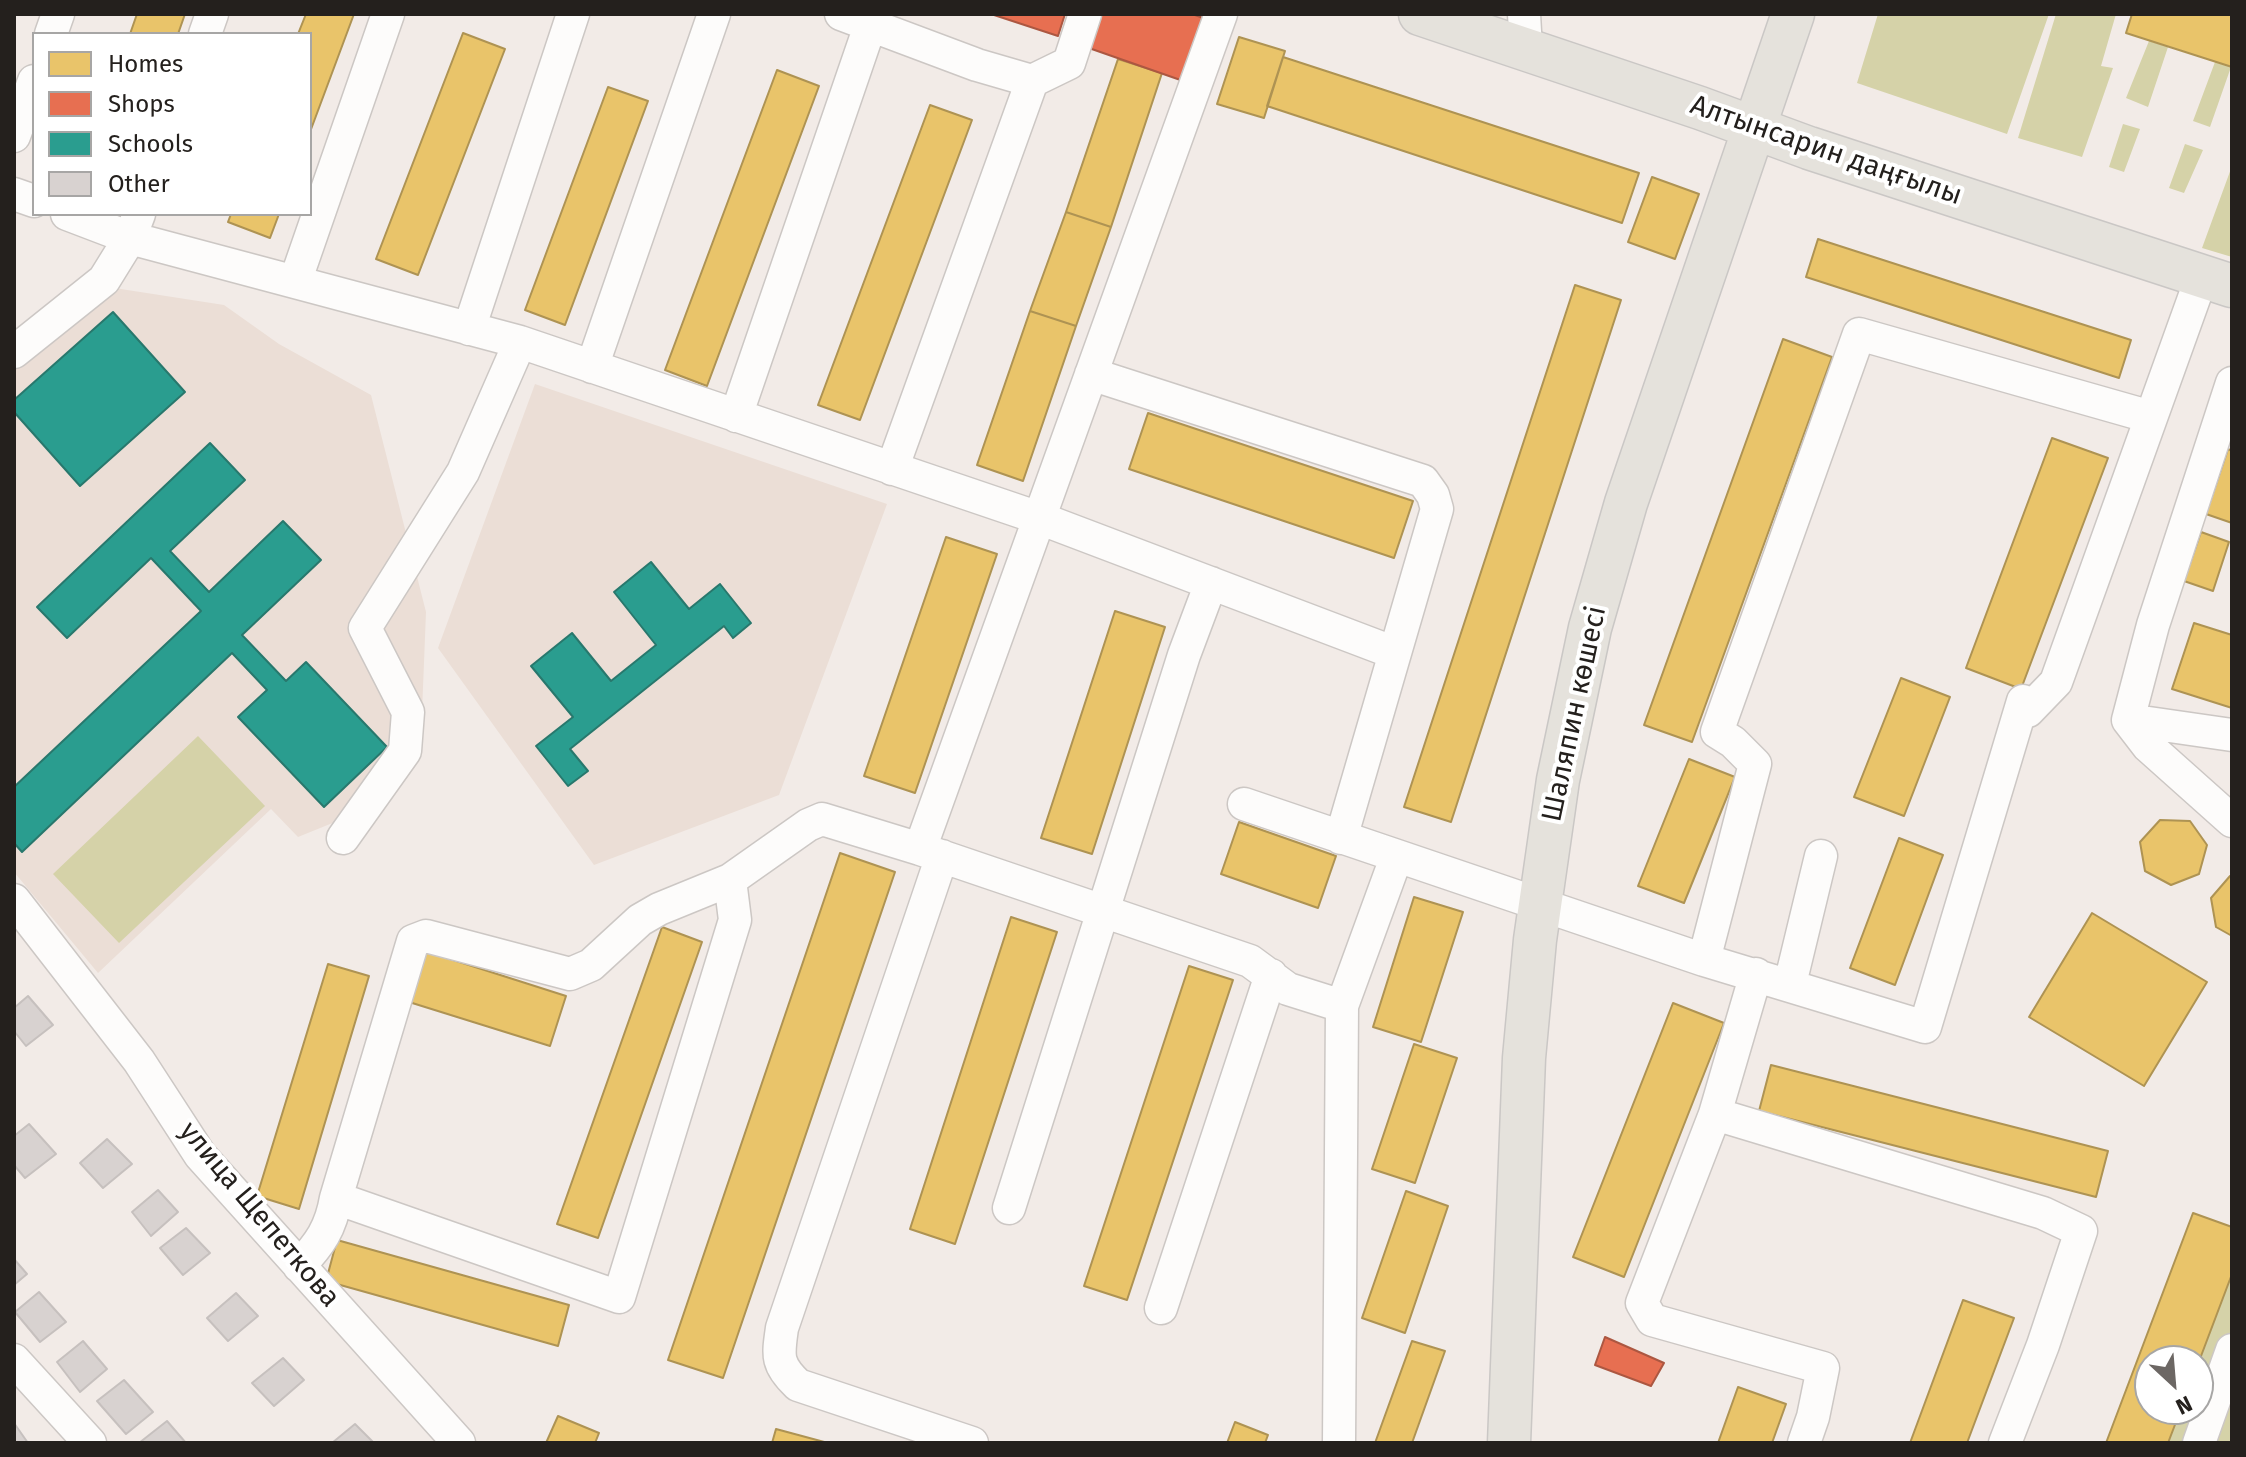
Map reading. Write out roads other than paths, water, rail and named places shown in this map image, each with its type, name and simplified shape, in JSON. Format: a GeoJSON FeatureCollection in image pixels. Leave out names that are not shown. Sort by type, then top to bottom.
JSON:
{"type":"FeatureCollection","features":[{"type":"Feature","properties":{"kind":"main road","name":"Алтынсарин даңғылы"},"geometry":{"type":"LineString","coordinates":[[1420,14],[1525,32],[1755,128],[2217,281]]}},
{"type":"Feature","properties":{"kind":"main road","name":"Шаляпин көшесі"},"geometry":{"type":"LineString","coordinates":[[1509,1443],[1524,1058],[1540,905],[1558,780],[1590,628],[1626,503],[1793,14]]}},
{"type":"Feature","properties":{"kind":"street"},"geometry":{"type":"LineString","coordinates":[[295,282],[388,14]]}},
{"type":"Feature","properties":{"kind":"street"},"geometry":{"type":"LineString","coordinates":[[469,329],[573,14]]}},
{"type":"Feature","properties":{"kind":"street"},"geometry":{"type":"LineString","coordinates":[[592,367],[714,14]]}},
{"type":"Feature","properties":{"kind":"street"},"geometry":{"type":"LineString","coordinates":[[736,416],[856,18],[977,65],[1032,81],[1069,63],[1085,14]]}},
{"type":"Feature","properties":{"kind":"street"},"geometry":{"type":"LineString","coordinates":[[972,1443],[798,1385],[783,1371],[778,1355],[782,1328],[1039,518],[1221,14]]}},
{"type":"Feature","properties":{"kind":"street"},"geometry":{"type":"LineString","coordinates":[[892,469],[1032,81]]}},
{"type":"Feature","properties":{"kind":"street"},"geometry":{"type":"LineString","coordinates":[[14,136],[32,86]]}},
{"type":"Feature","properties":{"kind":"street"},"geometry":{"type":"LineString","coordinates":[[78,216],[134,226],[295,282],[520,342],[1039,518],[1395,653]]}},
{"type":"Feature","properties":{"kind":"street"},"geometry":{"type":"LineString","coordinates":[[14,352],[104,280],[134,226]]}},
{"type":"Feature","properties":{"kind":"street"},"geometry":{"type":"LineString","coordinates":[[1244,804],[1704,960],[1925,1027],[2023,701],[2028,711],[2056,682],[2151,417],[2217,281]]}},
{"type":"Feature","properties":{"kind":"street"},"geometry":{"type":"LineString","coordinates":[[1704,960],[1755,764],[1733,742],[1717,732],[1859,334],[2151,417]]}},
{"type":"Feature","properties":{"kind":"street"},"geometry":{"type":"LineString","coordinates":[[343,838],[405,751],[408,712],[365,628],[463,472],[520,342]]}},
{"type":"Feature","properties":{"kind":"street"},"geometry":{"type":"LineString","coordinates":[[1091,374],[1423,481],[1433,495],[1437,509],[1341,838]]}},
{"type":"Feature","properties":{"kind":"street"},"geometry":{"type":"LineString","coordinates":[[2128,720],[2153,625],[2232,383]]}},
{"type":"Feature","properties":{"kind":"street"},"geometry":{"type":"LineString","coordinates":[[1009,1208],[1184,655],[1211,583]]}},
{"type":"Feature","properties":{"kind":"street"},"geometry":{"type":"LineString","coordinates":[[2128,720],[2232,735]]}},
{"type":"Feature","properties":{"kind":"street"},"geometry":{"type":"LineString","coordinates":[[2128,720],[2148,746],[2232,821]]}},
{"type":"Feature","properties":{"kind":"street"},"geometry":{"type":"LineString","coordinates":[[299,1266],[318,1247],[333,1218],[336,1198],[413,941],[426,936],[570,974],[591,965],[640,920],[730,880],[808,825],[822,819],[931,852],[1250,961],[1288,989],[1342,1006]]}},
{"type":"Feature","properties":{"kind":"street"},"geometry":{"type":"LineString","coordinates":[[1790,984],[1821,856]]}},
{"type":"Feature","properties":{"kind":"street"},"geometry":{"type":"LineString","coordinates":[[1339,1443],[1342,1006],[1396,858]]}},
{"type":"Feature","properties":{"kind":"street"},"geometry":{"type":"LineString","coordinates":[[336,1198],[619,1297],[735,920],[730,880]]}},
{"type":"Feature","properties":{"kind":"street","name":"улица Щепеткова"},"geometry":{"type":"LineString","coordinates":[[14,900],[139,1061],[200,1155],[459,1443]]}},
{"type":"Feature","properties":{"kind":"street"},"geometry":{"type":"LineString","coordinates":[[1756,974],[1715,1114],[1642,1303],[1652,1320],[1823,1368],[1804,1443]]}},
{"type":"Feature","properties":{"kind":"street"},"geometry":{"type":"LineString","coordinates":[[1161,1308],[1271,975]]}},
{"type":"Feature","properties":{"kind":"street"},"geometry":{"type":"LineString","coordinates":[[1715,1114],[2043,1213],[2081,1231],[2043,1345],[2005,1443]]}},
{"type":"Feature","properties":{"kind":"street"},"geometry":{"type":"LineString","coordinates":[[2199,1443],[2232,1350]]}},
{"type":"Feature","properties":{"kind":"street"},"geometry":{"type":"LineString","coordinates":[[14,1360],[90,1443]]}}]}
